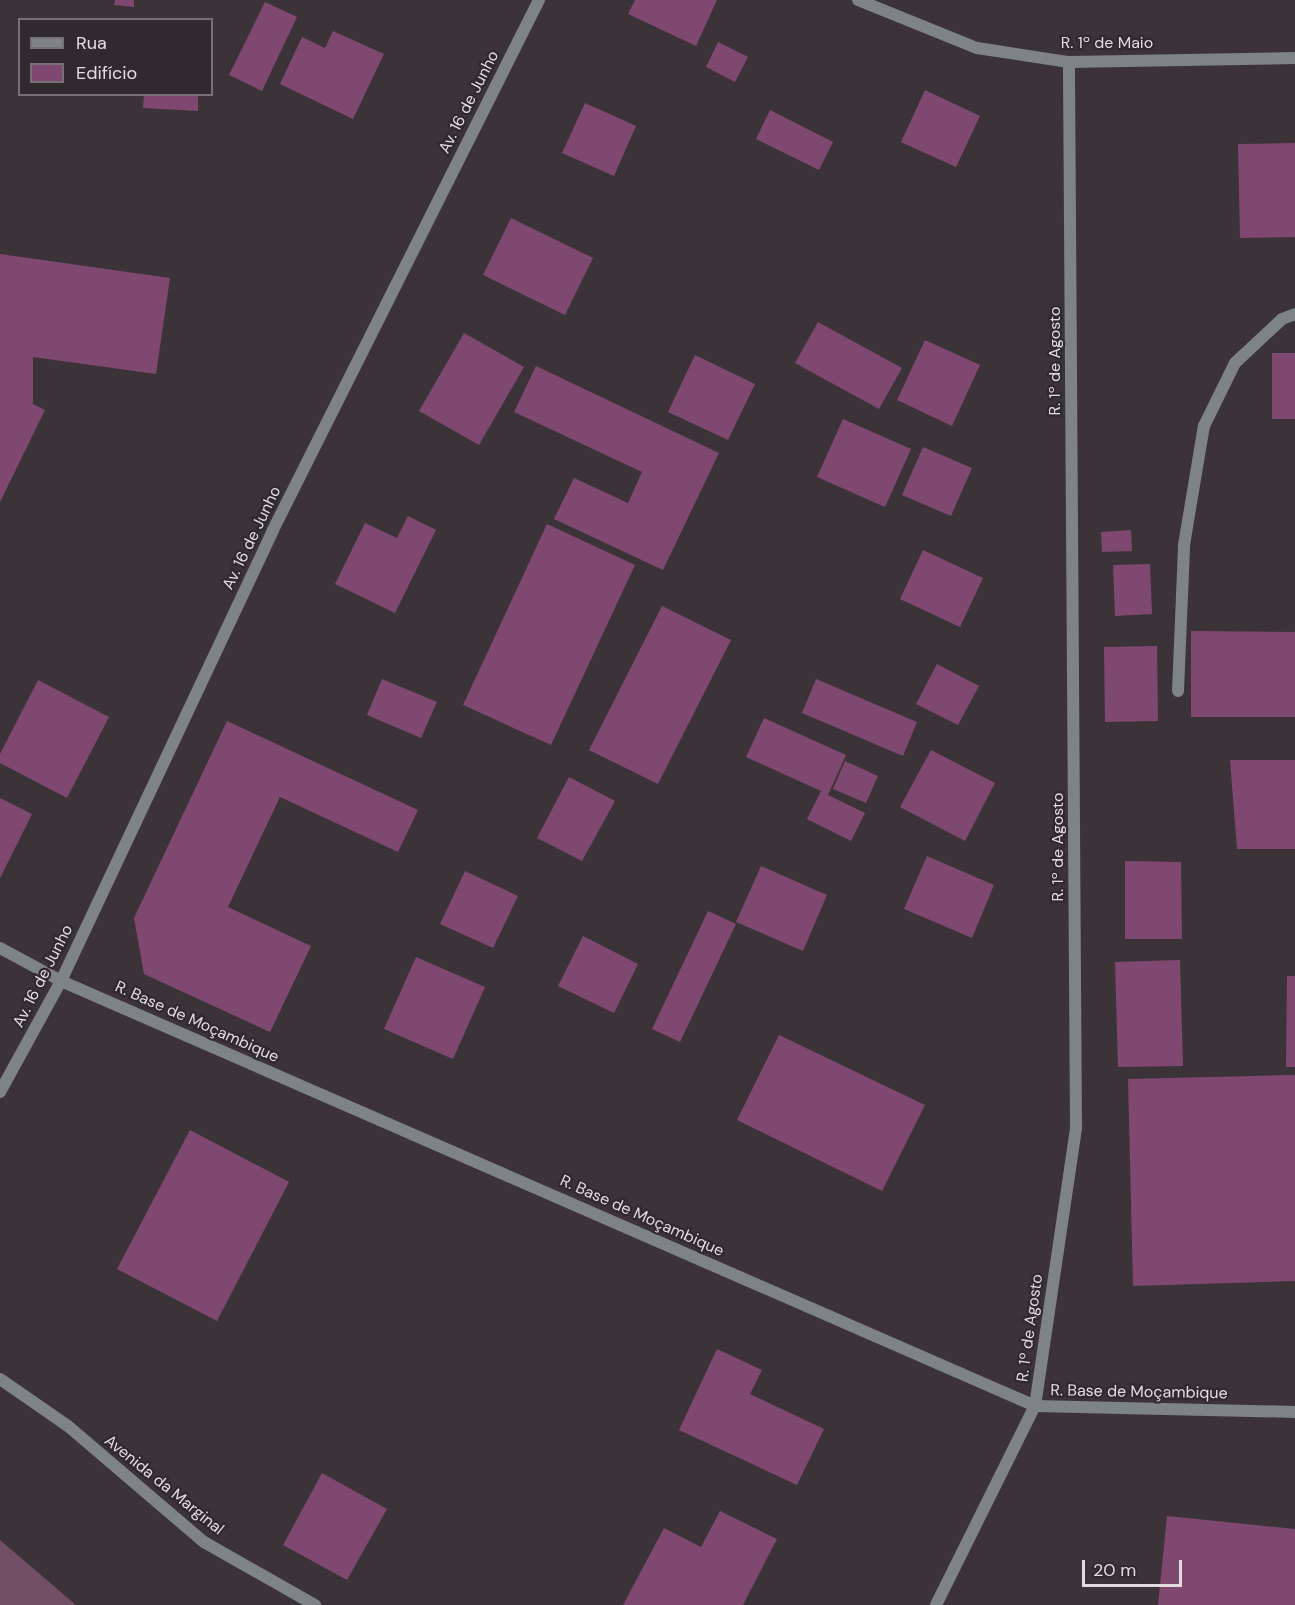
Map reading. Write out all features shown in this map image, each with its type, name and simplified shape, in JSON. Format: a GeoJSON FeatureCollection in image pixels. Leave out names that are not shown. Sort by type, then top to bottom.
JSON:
{"type":"FeatureCollection","features":[{"type":"Feature","properties":{"kind":"street","name":"Av. 16 de Junho"},"geometry":{"type":"LineString","coordinates":[[0,1092],[61,981],[273,530],[539,0]]}},
{"type":"Feature","properties":{"kind":"street","name":"R. 1º de Maio"},"geometry":{"type":"LineString","coordinates":[[858,0],[977,48],[1069,62],[1295,58]]}},
{"type":"Feature","properties":{"kind":"street","name":"R. 1º de Agosto"},"geometry":{"type":"LineString","coordinates":[[936,1605],[1035,1406],[1076,1127],[1069,62]]}},
{"type":"Feature","properties":{"kind":"street"},"geometry":{"type":"LineString","coordinates":[[1178,691],[1184,545],[1204,426],[1235,363],[1282,319],[1295,314]]}},
{"type":"Feature","properties":{"kind":"street","name":"R. Base de Moçambique"},"geometry":{"type":"LineString","coordinates":[[0,948],[61,981],[1035,1406],[1295,1412]]}},
{"type":"Feature","properties":{"kind":"street","name":"Avenida da Marginal"},"geometry":{"type":"LineString","coordinates":[[0,1379],[68,1426],[204,1542],[315,1605]]}},
{"type":"Feature","properties":{"kind":"shaded area"},"geometry":{"type":"Polygon","coordinates":[[[0,1540],[76,1605],[0,1605],[0,1540]]]}},
{"type":"Feature","properties":{"kind":"building"},"geometry":{"type":"Polygon","coordinates":[[[115,0],[134,0],[134,7],[114,5],[115,0]]]}},
{"type":"Feature","properties":{"kind":"building"},"geometry":{"type":"Polygon","coordinates":[[[635,0],[717,0],[696,46],[628,14],[635,0]]]}},
{"type":"Feature","properties":{"kind":"building"},"geometry":{"type":"Polygon","coordinates":[[[265,2],[297,17],[262,91],[229,75],[265,2]]]}},
{"type":"Feature","properties":{"kind":"building"},"geometry":{"type":"Polygon","coordinates":[[[333,31],[384,54],[353,119],[280,84],[302,37],[325,48],[333,31]]]}},
{"type":"Feature","properties":{"kind":"building"},"geometry":{"type":"Polygon","coordinates":[[[718,42],[748,57],[735,82],[706,67],[718,42]]]}},
{"type":"Feature","properties":{"kind":"building"},"geometry":{"type":"Polygon","coordinates":[[[925,90],[980,116],[956,167],[901,142],[925,90]]]}},
{"type":"Feature","properties":{"kind":"building"},"geometry":{"type":"Polygon","coordinates":[[[144,96],[198,96],[198,111],[143,108],[144,96]]]}},
{"type":"Feature","properties":{"kind":"building"},"geometry":{"type":"Polygon","coordinates":[[[585,103],[636,126],[614,176],[562,153],[585,103]]]}},
{"type":"Feature","properties":{"kind":"building"},"geometry":{"type":"Polygon","coordinates":[[[770,110],[833,142],[819,170],[756,139],[770,110]]]}},
{"type":"Feature","properties":{"kind":"building"},"geometry":{"type":"Polygon","coordinates":[[[1295,143],[1295,237],[1240,238],[1238,144],[1295,143]]]}},
{"type":"Feature","properties":{"kind":"building"},"geometry":{"type":"Polygon","coordinates":[[[511,218],[593,258],[565,315],[483,275],[511,218]]]}},
{"type":"Feature","properties":{"kind":"building"},"geometry":{"type":"Polygon","coordinates":[[[0,254],[170,278],[156,374],[33,357],[33,404],[45,410],[0,502],[0,254]]]}},
{"type":"Feature","properties":{"kind":"building"},"geometry":{"type":"Polygon","coordinates":[[[818,322],[902,368],[879,409],[795,363],[818,322]]]}},
{"type":"Feature","properties":{"kind":"building"},"geometry":{"type":"Polygon","coordinates":[[[464,333],[524,367],[479,445],[419,411],[464,333]]]}},
{"type":"Feature","properties":{"kind":"building"},"geometry":{"type":"Polygon","coordinates":[[[925,340],[980,365],[952,426],[897,400],[925,340]]]}},
{"type":"Feature","properties":{"kind":"building"},"geometry":{"type":"Polygon","coordinates":[[[1272,353],[1295,353],[1295,419],[1272,419],[1272,353]]]}},
{"type":"Feature","properties":{"kind":"building"},"geometry":{"type":"Polygon","coordinates":[[[695,355],[755,384],[728,440],[668,412],[695,355]]]}},
{"type":"Feature","properties":{"kind":"building"},"geometry":{"type":"Polygon","coordinates":[[[536,366],[719,453],[663,570],[554,519],[574,478],[628,503],[642,472],[514,412],[536,366]]]}},
{"type":"Feature","properties":{"kind":"building"},"geometry":{"type":"Polygon","coordinates":[[[843,419],[911,449],[885,507],[817,477],[843,419]]]}},
{"type":"Feature","properties":{"kind":"building"},"geometry":{"type":"Polygon","coordinates":[[[923,447],[972,468],[951,516],[902,495],[923,447]]]}},
{"type":"Feature","properties":{"kind":"building"},"geometry":{"type":"Polygon","coordinates":[[[408,516],[436,530],[395,613],[335,584],[365,523],[397,538],[408,516]]]}},
{"type":"Feature","properties":{"kind":"building"},"geometry":{"type":"Polygon","coordinates":[[[547,524],[635,565],[551,745],[463,705],[547,524]]]}},
{"type":"Feature","properties":{"kind":"building"},"geometry":{"type":"Polygon","coordinates":[[[1131,530],[1132,551],[1102,552],[1101,532],[1131,530]]]}},
{"type":"Feature","properties":{"kind":"building"},"geometry":{"type":"Polygon","coordinates":[[[923,550],[983,578],[960,627],[900,599],[923,550]]]}},
{"type":"Feature","properties":{"kind":"building"},"geometry":{"type":"Polygon","coordinates":[[[1150,564],[1152,614],[1115,616],[1113,565],[1150,564]]]}},
{"type":"Feature","properties":{"kind":"building"},"geometry":{"type":"Polygon","coordinates":[[[662,606],[731,640],[658,784],[589,750],[662,606]]]}},
{"type":"Feature","properties":{"kind":"building"},"geometry":{"type":"Polygon","coordinates":[[[1191,631],[1295,632],[1295,717],[1191,717],[1191,631]]]}},
{"type":"Feature","properties":{"kind":"building"},"geometry":{"type":"Polygon","coordinates":[[[1157,646],[1158,721],[1105,722],[1104,647],[1157,646]]]}},
{"type":"Feature","properties":{"kind":"building"},"geometry":{"type":"Polygon","coordinates":[[[937,664],[979,686],[958,725],[916,704],[937,664]]]}},
{"type":"Feature","properties":{"kind":"building"},"geometry":{"type":"Polygon","coordinates":[[[382,679],[437,702],[421,738],[367,715],[382,679]]]}},
{"type":"Feature","properties":{"kind":"building"},"geometry":{"type":"Polygon","coordinates":[[[816,679],[917,722],[903,756],[802,713],[816,679]]]}},
{"type":"Feature","properties":{"kind":"building"},"geometry":{"type":"Polygon","coordinates":[[[38,680],[109,717],[67,798],[0,763],[0,754],[38,680]]]}},
{"type":"Feature","properties":{"kind":"building"},"geometry":{"type":"Polygon","coordinates":[[[764,718],[846,755],[828,795],[865,813],[851,841],[807,819],[821,791],[746,757],[764,718]]]}},
{"type":"Feature","properties":{"kind":"building"},"geometry":{"type":"Polygon","coordinates":[[[227,721],[418,810],[398,852],[280,797],[228,907],[311,946],[270,1032],[144,974],[134,918],[227,721]]]}},
{"type":"Feature","properties":{"kind":"building"},"geometry":{"type":"Polygon","coordinates":[[[931,750],[995,783],[965,841],[900,807],[931,750]]]}},
{"type":"Feature","properties":{"kind":"building"},"geometry":{"type":"Polygon","coordinates":[[[1230,760],[1295,760],[1295,849],[1237,849],[1230,760]]]}},
{"type":"Feature","properties":{"kind":"building"},"geometry":{"type":"Polygon","coordinates":[[[845,761],[878,776],[866,803],[833,789],[845,761]]]}},
{"type":"Feature","properties":{"kind":"building"},"geometry":{"type":"Polygon","coordinates":[[[569,777],[615,801],[582,861],[537,838],[569,777]]]}},
{"type":"Feature","properties":{"kind":"building"},"geometry":{"type":"Polygon","coordinates":[[[0,798],[32,814],[0,878],[0,798]]]}},
{"type":"Feature","properties":{"kind":"building"},"geometry":{"type":"Polygon","coordinates":[[[927,856],[994,885],[972,938],[904,909],[927,856]]]}},
{"type":"Feature","properties":{"kind":"building"},"geometry":{"type":"Polygon","coordinates":[[[1125,861],[1181,862],[1182,939],[1125,939],[1125,861]]]}},
{"type":"Feature","properties":{"kind":"building"},"geometry":{"type":"Polygon","coordinates":[[[761,866],[827,895],[803,951],[736,922],[761,866]]]}},
{"type":"Feature","properties":{"kind":"building"},"geometry":{"type":"Polygon","coordinates":[[[465,871],[518,896],[493,948],[440,924],[465,871]]]}},
{"type":"Feature","properties":{"kind":"building"},"geometry":{"type":"Polygon","coordinates":[[[708,911],[736,924],[680,1042],[652,1029],[708,911]]]}},
{"type":"Feature","properties":{"kind":"building"},"geometry":{"type":"Polygon","coordinates":[[[583,936],[638,964],[614,1013],[558,986],[583,936]]]}},
{"type":"Feature","properties":{"kind":"building"},"geometry":{"type":"Polygon","coordinates":[[[416,957],[485,987],[453,1059],[384,1029],[416,957]]]}},
{"type":"Feature","properties":{"kind":"building"},"geometry":{"type":"Polygon","coordinates":[[[1180,960],[1183,1066],[1118,1067],[1115,962],[1180,960]]]}},
{"type":"Feature","properties":{"kind":"building"},"geometry":{"type":"Polygon","coordinates":[[[1287,976],[1295,976],[1295,1067],[1286,1067],[1287,976]]]}},
{"type":"Feature","properties":{"kind":"building"},"geometry":{"type":"Polygon","coordinates":[[[779,1035],[925,1105],[882,1191],[737,1120],[779,1035]]]}},
{"type":"Feature","properties":{"kind":"building"},"geometry":{"type":"Polygon","coordinates":[[[1295,1075],[1295,1281],[1133,1286],[1128,1079],[1295,1075]]]}},
{"type":"Feature","properties":{"kind":"building"},"geometry":{"type":"Polygon","coordinates":[[[190,1130],[289,1182],[217,1321],[117,1269],[190,1130]]]}},
{"type":"Feature","properties":{"kind":"building"},"geometry":{"type":"Polygon","coordinates":[[[717,1349],[762,1370],[750,1394],[824,1429],[797,1485],[679,1430],[717,1349]]]}},
{"type":"Feature","properties":{"kind":"building"},"geometry":{"type":"Polygon","coordinates":[[[322,1473],[387,1509],[347,1580],[283,1545],[322,1473]]]}},
{"type":"Feature","properties":{"kind":"building"},"geometry":{"type":"Polygon","coordinates":[[[720,1511],[777,1539],[743,1605],[623,1605],[664,1528],[701,1547],[720,1511]]]}},
{"type":"Feature","properties":{"kind":"building"},"geometry":{"type":"Polygon","coordinates":[[[1167,1516],[1295,1529],[1295,1605],[1158,1605],[1167,1516]]]}}]}
